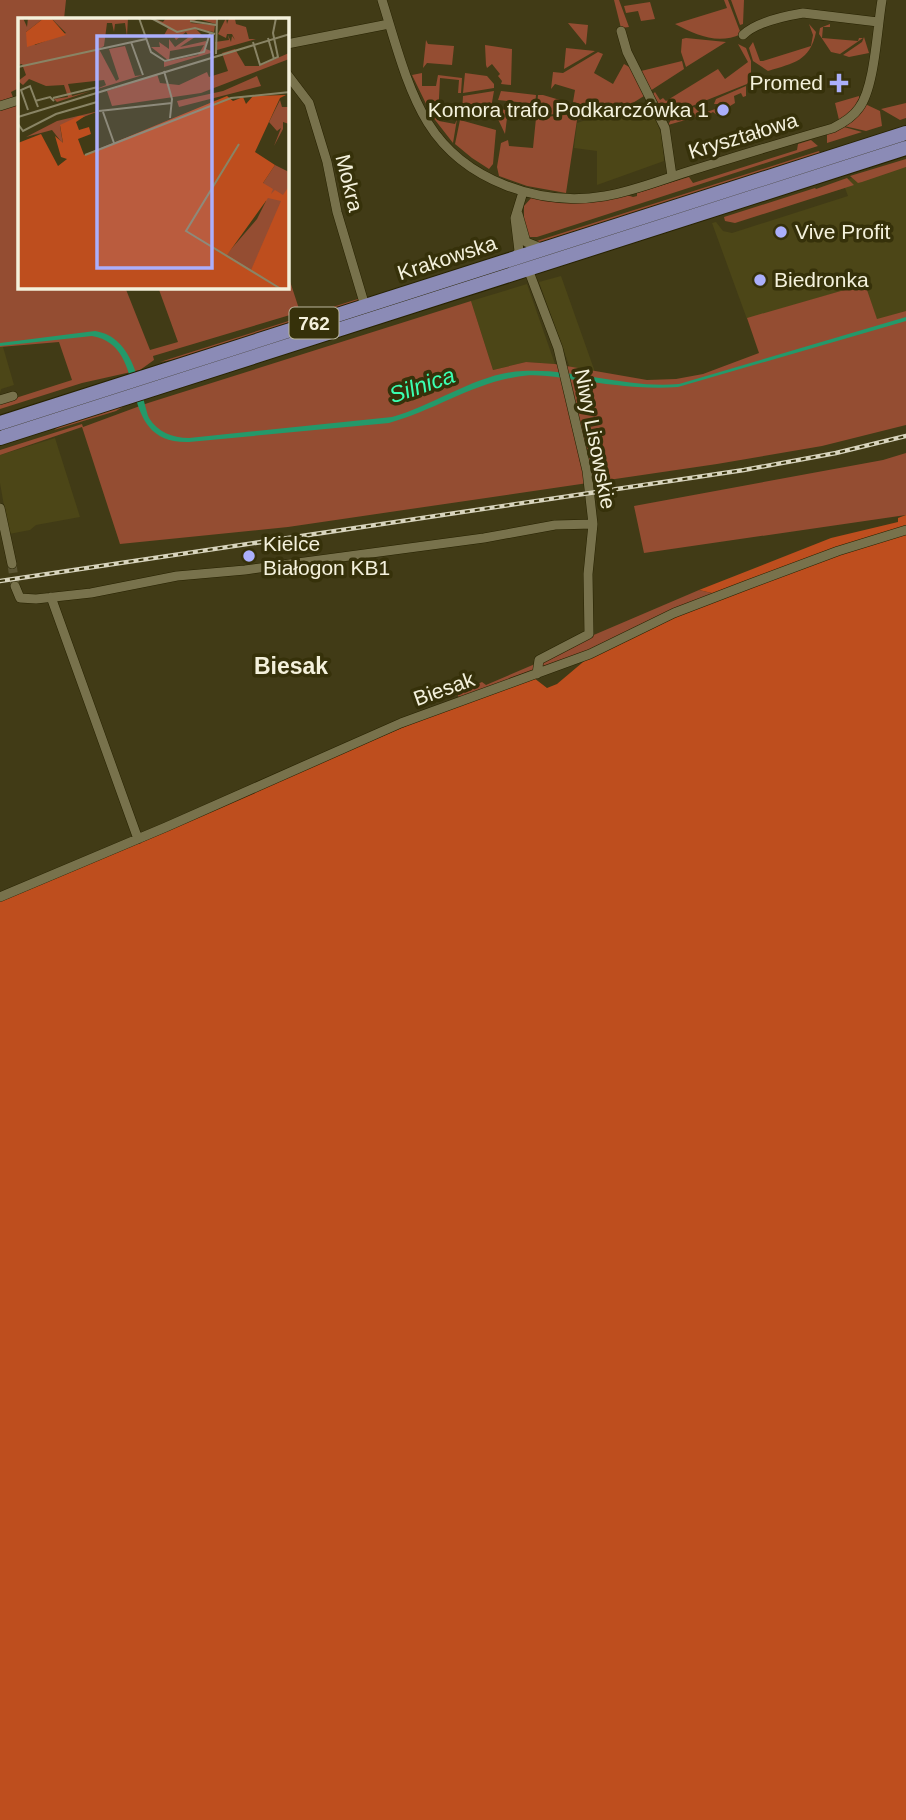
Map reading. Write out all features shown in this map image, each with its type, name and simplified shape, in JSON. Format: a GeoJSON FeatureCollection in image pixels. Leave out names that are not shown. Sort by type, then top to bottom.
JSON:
{"type":"FeatureCollection","features":[{"type":"Feature","properties":{"kind":"main road","name":"Krakowska"},"geometry":{"type":"LineString","coordinates":[[145,384],[365,306],[906,133]]}},
{"type":"Feature","properties":{"kind":"main road","name":"Krakowska"},"geometry":{"type":"LineString","coordinates":[[0,423],[126,390],[528,269],[906,148]]}},
{"type":"Feature","properties":{"kind":"main road","name":"Krakowska"},"geometry":{"type":"LineString","coordinates":[[0,438],[126,390]]}},
{"type":"Feature","properties":{"kind":"street","name":"Kryształowa"},"geometry":{"type":"LineString","coordinates":[[382,0],[416,101],[430,126],[446,146],[473,169],[523,192],[556,198],[592,198],[616,194],[833,128],[847,120],[859,109],[866,96],[882,0]]}},
{"type":"Feature","properties":{"kind":"street"},"geometry":{"type":"LineString","coordinates":[[743,35],[748,29],[803,13],[878,22]]}},
{"type":"Feature","properties":{"kind":"street"},"geometry":{"type":"LineString","coordinates":[[289,44],[389,24]]}},
{"type":"Feature","properties":{"kind":"street"},"geometry":{"type":"LineString","coordinates":[[621,32],[627,51],[665,128],[673,176]]}},
{"type":"Feature","properties":{"kind":"street","name":"Mokra"},"geometry":{"type":"LineString","coordinates":[[289,77],[309,103],[365,306]]}},
{"type":"Feature","properties":{"kind":"street"},"geometry":{"type":"LineString","coordinates":[[0,106],[18,100]]}},
{"type":"Feature","properties":{"kind":"street"},"geometry":{"type":"LineString","coordinates":[[514,259],[519,251],[515,224],[523,192]]}},
{"type":"Feature","properties":{"kind":"street"},"geometry":{"type":"LineString","coordinates":[[518,212],[526,242],[535,247],[548,248]]}},
{"type":"Feature","properties":{"kind":"street","name":"Niwy Lisowskie"},"geometry":{"type":"LineString","coordinates":[[528,269],[566,375],[587,471],[593,524],[588,574],[589,634],[539,660],[537,674]]}},
{"type":"Feature","properties":{"kind":"street"},"geometry":{"type":"LineString","coordinates":[[0,400],[13,396]]}},
{"type":"Feature","properties":{"kind":"street"},"geometry":{"type":"LineString","coordinates":[[0,513],[12,564]]}},
{"type":"Feature","properties":{"kind":"street"},"geometry":{"type":"LineString","coordinates":[[15,586],[22,599],[51,597],[102,591],[177,576],[245,570],[484,538],[555,525],[593,524]]}},
{"type":"Feature","properties":{"kind":"street","name":"Biesak"},"geometry":{"type":"LineString","coordinates":[[0,897],[380,732],[452,703],[590,654],[674,613],[838,551],[906,530]]}},
{"type":"Feature","properties":{"kind":"street"},"geometry":{"type":"LineString","coordinates":[[51,597],[138,839]]}},
{"type":"Feature","properties":{"kind":"shaded area"},"geometry":{"type":"Polygon","coordinates":[[[0,0],[66,0],[64,18],[18,18],[18,88],[11,92],[14,100],[0,103],[0,0]]]}},
{"type":"Feature","properties":{"kind":"shaded area"},"geometry":{"type":"Polygon","coordinates":[[[614,0],[619,0],[629,27],[621,28],[614,0]]]}},
{"type":"Feature","properties":{"kind":"shaded area"},"geometry":{"type":"Polygon","coordinates":[[[724,0],[728,0],[741,34],[716,39],[675,24],[727,8],[724,0]]]}},
{"type":"Feature","properties":{"kind":"shaded area"},"geometry":{"type":"Polygon","coordinates":[[[731,0],[744,0],[743,24],[740,25],[731,0]]]}},
{"type":"Feature","properties":{"kind":"shaded area"},"geometry":{"type":"Polygon","coordinates":[[[650,2],[655,19],[641,21],[638,11],[626,13],[624,6],[650,2]]]}},
{"type":"Feature","properties":{"kind":"shaded area"},"geometry":{"type":"Polygon","coordinates":[[[568,23],[588,25],[586,45],[568,23]]]}},
{"type":"Feature","properties":{"kind":"shaded area"},"geometry":{"type":"Polygon","coordinates":[[[809,24],[816,32],[810,49],[800,59],[768,71],[753,61],[749,48],[753,42],[760,61],[811,46],[813,35],[809,24]]]}},
{"type":"Feature","properties":{"kind":"shaded area"},"geometry":{"type":"Polygon","coordinates":[[[830,24],[830,27],[823,27],[822,38],[858,41],[863,38],[840,54],[831,52],[819,34],[820,28],[830,24]]]}},
{"type":"Feature","properties":{"kind":"shaded area"},"geometry":{"type":"Polygon","coordinates":[[[864,37],[869,53],[849,57],[843,55],[862,42],[864,37]]]}},
{"type":"Feature","properties":{"kind":"shaded area"},"geometry":{"type":"Polygon","coordinates":[[[682,39],[726,42],[686,67],[681,52],[682,39]]]}},
{"type":"Feature","properties":{"kind":"shaded area"},"geometry":{"type":"Polygon","coordinates":[[[426,40],[428,44],[454,46],[452,65],[427,63],[423,68],[426,40]]]}},
{"type":"Feature","properties":{"kind":"shaded area"},"geometry":{"type":"Polygon","coordinates":[[[738,44],[746,48],[751,61],[751,78],[747,84],[672,114],[664,113],[653,94],[655,92],[660,100],[663,98],[666,101],[718,69],[725,79],[748,62],[738,44]]]}},
{"type":"Feature","properties":{"kind":"shaded area"},"geometry":{"type":"Polygon","coordinates":[[[485,45],[512,49],[511,85],[501,84],[498,76],[500,74],[492,64],[487,68],[485,45]]]}},
{"type":"Feature","properties":{"kind":"shaded area"},"geometry":{"type":"Polygon","coordinates":[[[566,48],[595,51],[564,69],[566,48]]]}},
{"type":"Feature","properties":{"kind":"shaded area"},"geometry":{"type":"Polygon","coordinates":[[[598,52],[603,54],[594,73],[613,84],[624,64],[631,68],[644,96],[623,109],[592,107],[573,102],[575,90],[555,84],[551,89],[553,72],[563,73],[598,52]]]}},
{"type":"Feature","properties":{"kind":"shaded area"},"geometry":{"type":"Polygon","coordinates":[[[682,61],[684,69],[650,91],[641,71],[682,61]]]}},
{"type":"Feature","properties":{"kind":"shaded area"},"geometry":{"type":"Polygon","coordinates":[[[422,73],[422,86],[436,86],[438,75],[462,78],[461,93],[458,93],[459,80],[440,78],[438,118],[439,121],[455,124],[457,119],[453,143],[432,116],[412,75],[422,73]]]}},
{"type":"Feature","properties":{"kind":"shaded area"},"geometry":{"type":"Polygon","coordinates":[[[465,73],[487,76],[494,88],[463,93],[465,73]]]}},
{"type":"Feature","properties":{"kind":"shaded area"},"geometry":{"type":"Polygon","coordinates":[[[746,86],[746,96],[743,97],[741,93],[734,96],[735,103],[725,109],[724,106],[720,107],[722,114],[713,112],[706,116],[704,113],[718,108],[719,104],[714,104],[716,99],[746,86]]]}},
{"type":"Feature","properties":{"kind":"shaded area"},"geometry":{"type":"Polygon","coordinates":[[[494,91],[489,119],[477,119],[462,113],[463,96],[494,91]]]}},
{"type":"Feature","properties":{"kind":"shaded area"},"geometry":{"type":"Polygon","coordinates":[[[501,91],[536,95],[534,117],[525,116],[526,103],[498,100],[501,91]]]}},
{"type":"Feature","properties":{"kind":"shaded area"},"geometry":{"type":"Polygon","coordinates":[[[538,95],[543,95],[594,110],[536,116],[538,95]]]}},
{"type":"Feature","properties":{"kind":"shaded area"},"geometry":{"type":"Polygon","coordinates":[[[859,96],[860,101],[851,112],[839,120],[835,103],[859,96]]]}},
{"type":"Feature","properties":{"kind":"shaded area"},"geometry":{"type":"Polygon","coordinates":[[[18,103],[18,289],[126,289],[150,350],[178,342],[159,289],[289,289],[289,278],[300,312],[153,356],[154,360],[140,370],[82,383],[0,409],[0,403],[72,380],[59,342],[0,347],[0,108],[18,103]]]}},
{"type":"Feature","properties":{"kind":"shaded area"},"geometry":{"type":"Polygon","coordinates":[[[906,103],[906,118],[900,120],[881,109],[906,103]]]}},
{"type":"Feature","properties":{"kind":"shaded area"},"geometry":{"type":"Polygon","coordinates":[[[865,104],[880,111],[882,126],[866,131],[844,126],[865,104]]]}},
{"type":"Feature","properties":{"kind":"shaded area"},"geometry":{"type":"Polygon","coordinates":[[[694,107],[699,112],[699,119],[696,117],[668,125],[673,116],[694,107]]]}},
{"type":"Feature","properties":{"kind":"shaded area"},"geometry":{"type":"Polygon","coordinates":[[[498,109],[508,110],[505,134],[497,117],[498,109]]]}},
{"type":"Feature","properties":{"kind":"shaded area"},"geometry":{"type":"Polygon","coordinates":[[[602,111],[619,112],[605,112],[577,120],[566,193],[527,186],[499,176],[497,167],[501,143],[508,140],[509,146],[533,148],[536,118],[602,111]]]}},
{"type":"Feature","properties":{"kind":"shaded area"},"geometry":{"type":"Polygon","coordinates":[[[606,113],[655,117],[662,136],[664,161],[597,185],[597,151],[574,148],[577,123],[606,113]]]}},
{"type":"Feature","properties":{"kind":"shaded area"},"geometry":{"type":"Polygon","coordinates":[[[460,120],[496,130],[493,164],[489,169],[455,144],[460,120]]]}},
{"type":"Feature","properties":{"kind":"shaded area"},"geometry":{"type":"Polygon","coordinates":[[[844,127],[862,132],[827,143],[827,134],[844,127]]]}},
{"type":"Feature","properties":{"kind":"shaded area"},"geometry":{"type":"Polygon","coordinates":[[[811,140],[818,146],[537,237],[529,237],[524,222],[524,206],[532,197],[624,194],[633,197],[637,196],[637,193],[689,177],[693,183],[797,150],[798,144],[811,140]]]}},
{"type":"Feature","properties":{"kind":"shaded area"},"geometry":{"type":"Polygon","coordinates":[[[819,151],[820,153],[803,161],[627,218],[597,224],[538,243],[530,242],[537,241],[819,151]]]}},
{"type":"Feature","properties":{"kind":"shaded area"},"geometry":{"type":"Polygon","coordinates":[[[906,159],[906,167],[862,182],[858,183],[850,176],[906,159]]]}},
{"type":"Feature","properties":{"kind":"shaded area"},"geometry":{"type":"Polygon","coordinates":[[[906,163],[906,311],[877,320],[865,284],[747,319],[712,223],[716,222],[723,231],[732,233],[848,196],[845,188],[818,196],[816,190],[872,171],[906,163]]]}},
{"type":"Feature","properties":{"kind":"shaded area"},"geometry":{"type":"Polygon","coordinates":[[[847,178],[854,185],[735,223],[725,221],[724,217],[847,178]]]}},
{"type":"Feature","properties":{"kind":"shaded area"},"geometry":{"type":"Polygon","coordinates":[[[561,276],[595,372],[570,368],[539,282],[561,276]]]}},
{"type":"Feature","properties":{"kind":"shaded area"},"geometry":{"type":"Polygon","coordinates":[[[527,284],[555,364],[526,362],[493,370],[471,301],[527,284]]]}},
{"type":"Feature","properties":{"kind":"shaded area"},"geometry":{"type":"Polygon","coordinates":[[[865,284],[877,319],[906,311],[906,425],[822,446],[288,527],[120,544],[82,427],[0,455],[0,450],[82,424],[83,427],[148,403],[471,301],[493,370],[526,362],[555,364],[647,380],[676,379],[703,374],[759,353],[747,318],[865,284]]]}},
{"type":"Feature","properties":{"kind":"shaded area"},"geometry":{"type":"Polygon","coordinates":[[[361,298],[360,302],[174,363],[171,360],[160,362],[361,298]]]}},
{"type":"Feature","properties":{"kind":"shaded area"},"geometry":{"type":"Polygon","coordinates":[[[906,317],[906,321],[678,387],[639,387],[546,376],[523,376],[484,385],[389,423],[189,442],[165,438],[150,428],[141,412],[122,357],[111,344],[92,336],[0,346],[0,343],[95,331],[108,335],[127,353],[149,418],[166,433],[189,438],[392,417],[489,377],[523,371],[562,372],[640,384],[679,384],[906,317]]]}},
{"type":"Feature","properties":{"kind":"shaded area"},"geometry":{"type":"Polygon","coordinates":[[[0,347],[3,347],[14,385],[1,389],[0,393],[0,347]]]}},
{"type":"Feature","properties":{"kind":"shaded area"},"geometry":{"type":"Polygon","coordinates":[[[129,403],[116,411],[54,430],[60,426],[129,403]]]}},
{"type":"Feature","properties":{"kind":"shaded area"},"geometry":{"type":"Polygon","coordinates":[[[55,438],[80,517],[36,525],[30,530],[9,534],[0,483],[0,455],[55,438]]]}},
{"type":"Feature","properties":{"kind":"shaded area"},"geometry":{"type":"Polygon","coordinates":[[[906,453],[906,515],[644,553],[634,506],[883,460],[906,453]]]}},
{"type":"Feature","properties":{"kind":"shaded area"},"geometry":{"type":"Polygon","coordinates":[[[906,515],[906,528],[716,594],[699,590],[831,538],[898,522],[898,518],[906,515]]]}},
{"type":"Feature","properties":{"kind":"shaded area"},"geometry":{"type":"Polygon","coordinates":[[[906,533],[906,1820],[0,1820],[0,901],[455,705],[534,678],[547,688],[557,684],[589,657],[659,623],[839,553],[906,533]]]}},
{"type":"Feature","properties":{"kind":"shaded area"},"geometry":{"type":"Polygon","coordinates":[[[699,590],[716,594],[583,653],[545,668],[541,666],[542,662],[589,637],[699,590]]]}},
{"type":"Feature","properties":{"kind":"shaded area"},"geometry":{"type":"Polygon","coordinates":[[[535,664],[534,670],[459,698],[457,693],[482,682],[486,685],[535,664]]]}},
{"type":"Feature","properties":{"kind":"tunnel"},"geometry":{"type":"LineString","coordinates":[[12,564],[15,586]]}},
{"type":"Feature","properties":{"kind":"railway"},"geometry":{"type":"LineString","coordinates":[[0,581],[744,470],[836,453],[906,436]]}},
{"type":"Feature","properties":{"kind":"place","name":"Promed"},"geometry":{"type":"Point","coordinates":[839,83]}},
{"type":"Feature","properties":{"kind":"place","name":"Komora trafo Podkarczówka 1"},"geometry":{"type":"Point","coordinates":[723,110]}},
{"type":"Feature","properties":{"kind":"place","name":"Vive Profit"},"geometry":{"type":"Point","coordinates":[781,232]}},
{"type":"Feature","properties":{"kind":"place","name":"Biedronka"},"geometry":{"type":"Point","coordinates":[760,280]}},
{"type":"Feature","properties":{"kind":"place","name":"Kielce Białogon KB1"},"geometry":{"type":"Point","coordinates":[249,556]}},
{"type":"Feature","properties":{"kind":"district","name":"Biesak"},"geometry":{"type":"Point","coordinates":[291,666]}},
{"type":"Feature","properties":{"kind":"water label","name":"Silnica"},"geometry":{"type":"Point","coordinates":[422,385]}}]}
